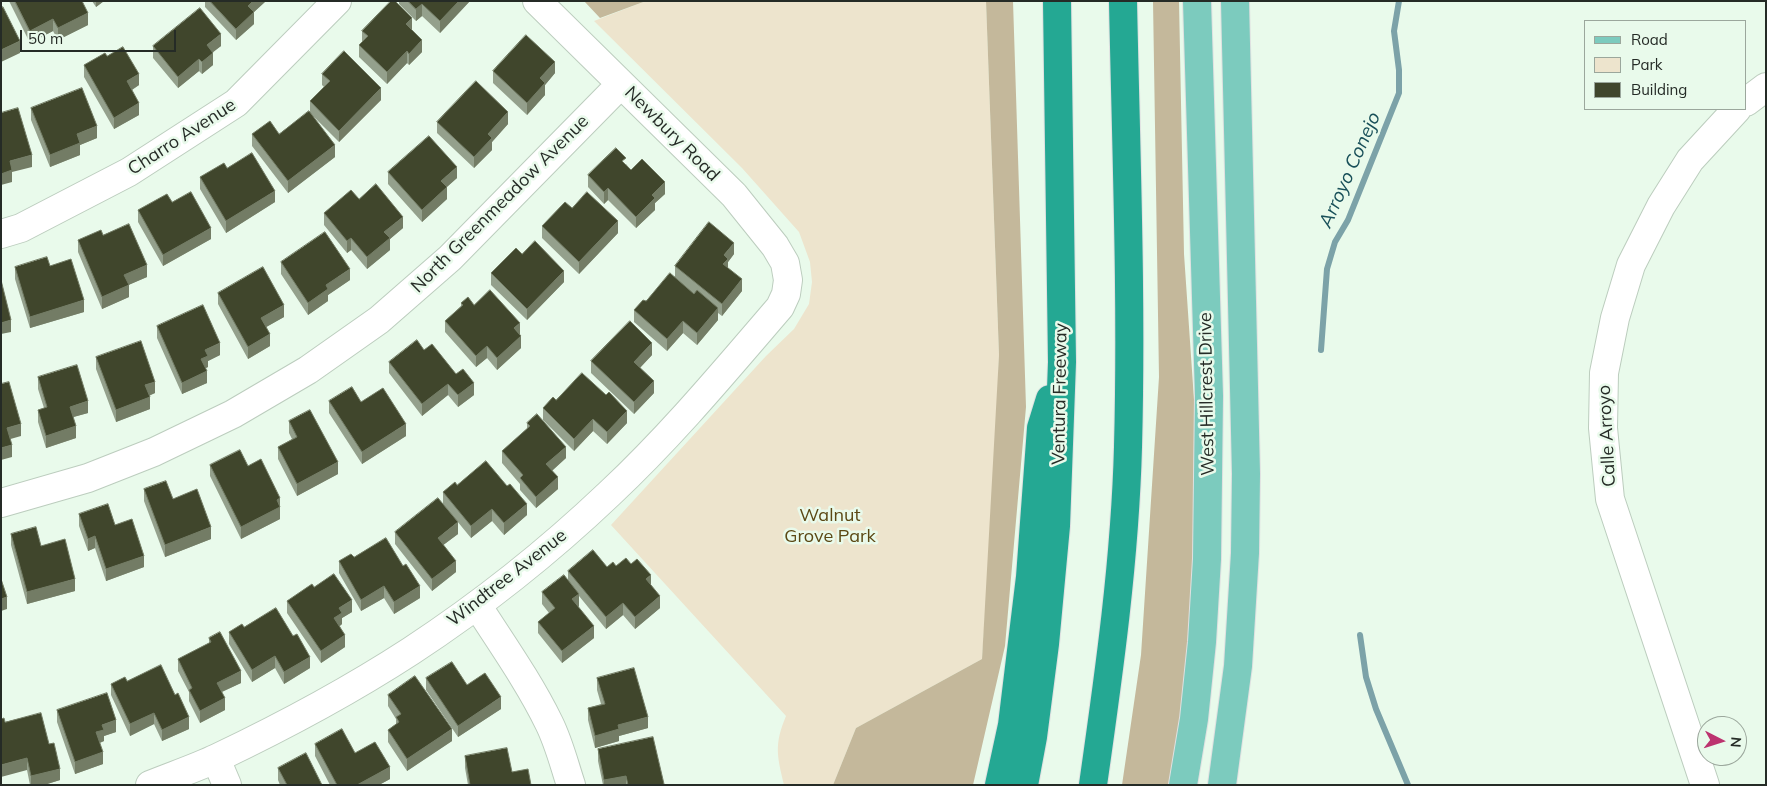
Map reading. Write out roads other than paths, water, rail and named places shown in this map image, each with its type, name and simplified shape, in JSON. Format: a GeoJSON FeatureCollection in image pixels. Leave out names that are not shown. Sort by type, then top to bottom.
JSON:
{"type":"FeatureCollection","features":[{"type":"Feature","properties":{"kind":"highway","name":"Ventura Freeway"},"geometry":{"type":"LineString","coordinates":[[1024,785],[1033,737],[1045,644],[1056,536],[1062,362],[1057,1]]}},
{"type":"Feature","properties":{"kind":"highway"},"geometry":{"type":"LineString","coordinates":[[1093,785],[1121,568],[1128,449],[1130,292],[1123,1]]}},
{"type":"Feature","properties":{"kind":"highway"},"geometry":{"type":"LineString","coordinates":[[999,785],[1012,725],[1026,607],[1041,428],[1062,362]]}},
{"type":"Feature","properties":{"kind":"main road","name":"West Hillcrest Drive"},"geometry":{"type":"LineString","coordinates":[[1183,785],[1194,719],[1202,642],[1207,559],[1209,396],[1197,1]]}},
{"type":"Feature","properties":{"kind":"main road","name":"West Hillcrest Drive"},"geometry":{"type":"LineString","coordinates":[[1222,785],[1238,666],[1245,553],[1246,474],[1235,1]]}},
{"type":"Feature","properties":{"kind":"street","name":"Charro Avenue"},"geometry":{"type":"LineString","coordinates":[[1,234],[21,228],[129,172],[236,103],[337,1]]}},
{"type":"Feature","properties":{"kind":"street","name":"Newbury Road"},"geometry":{"type":"LineString","coordinates":[[537,1],[734,195],[775,246],[785,263],[788,280]]}},
{"type":"Feature","properties":{"kind":"street","name":"North Greenmeadow Avenue"},"geometry":{"type":"LineString","coordinates":[[1,504],[88,478],[154,452],[233,414],[308,370],[379,320],[450,258],[621,84]]}},
{"type":"Feature","properties":{"kind":"street"},"geometry":{"type":"LineString","coordinates":[[1747,101],[1766,87]]}},
{"type":"Feature","properties":{"kind":"street","name":"Calle Arroyo"},"geometry":{"type":"LineString","coordinates":[[1705,785],[1610,499],[1603,428],[1604,373],[1615,318],[1631,266],[1661,206],[1690,160],[1736,110]]}},
{"type":"Feature","properties":{"kind":"street","name":"Windtree Avenue"},"geometry":{"type":"LineString","coordinates":[[150,785],[216,759],[336,696],[410,652],[478,605],[554,543],[609,494],[684,419],[780,307],[786,294],[788,280]]}},
{"type":"Feature","properties":{"kind":"street"},"geometry":{"type":"LineString","coordinates":[[478,605],[536,698],[549,723],[559,746],[571,785]]}},
{"type":"Feature","properties":{"kind":"street"},"geometry":{"type":"LineString","coordinates":[[216,759],[227,785]]}},
{"type":"Feature","properties":{"kind":"waterway","name":"Arroyo Conejo"},"geometry":{"type":"LineString","coordinates":[[1321,350],[1327,269],[1335,242],[1348,220],[1399,93],[1399,70],[1394,31],[1399,1]]}},
{"type":"Feature","properties":{"kind":"waterway","name":"Arroyo Conejo"},"geometry":{"type":"LineString","coordinates":[[1360,635],[1366,677],[1376,709],[1408,785]]}},
{"type":"Feature","properties":{"kind":"park label","name":"Walnut Grove Park"},"geometry":{"type":"Point","coordinates":[830,526]}}]}
